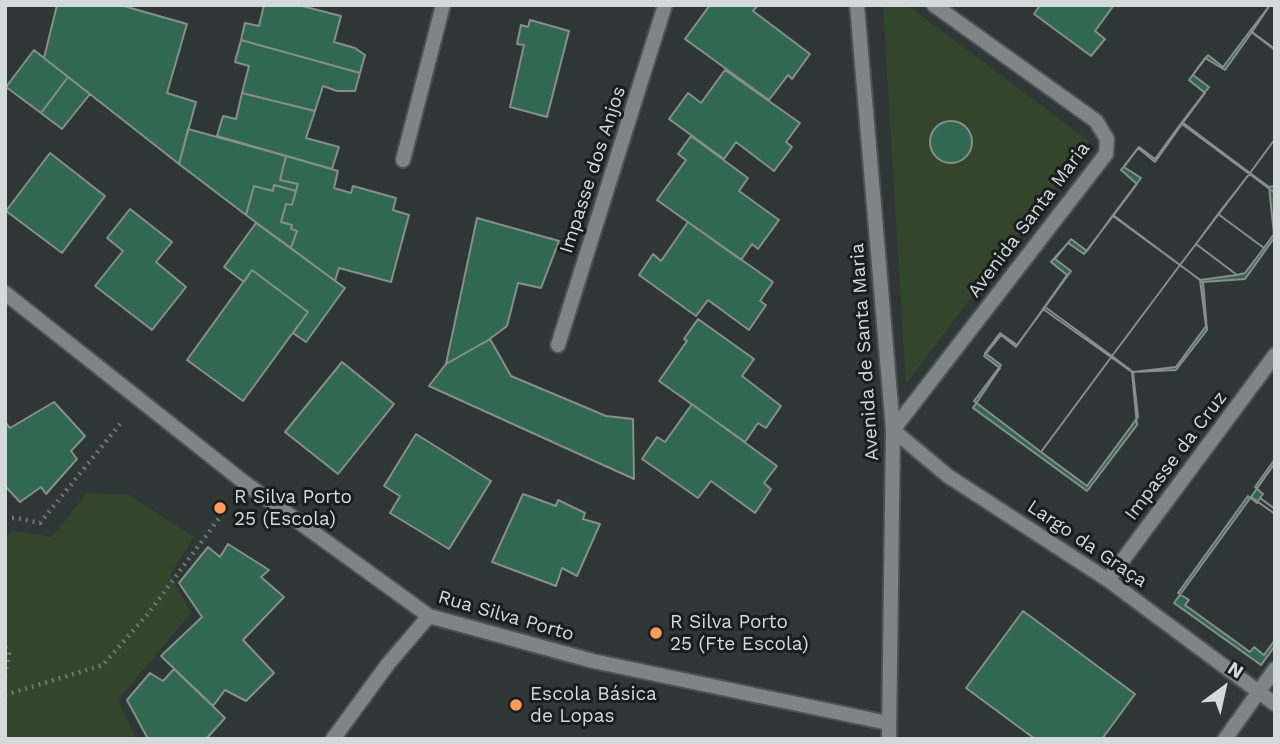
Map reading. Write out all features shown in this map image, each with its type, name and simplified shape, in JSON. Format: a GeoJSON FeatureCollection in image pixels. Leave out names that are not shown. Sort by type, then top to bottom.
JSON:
{"type":"FeatureCollection","features":[{"type":"Feature","properties":{"kind":"street"},"geometry":{"type":"LineString","coordinates":[[403,160],[443,5]]}},
{"type":"Feature","properties":{"kind":"street","name":"Impasse dos Anjos"},"geometry":{"type":"LineString","coordinates":[[558,345],[665,5]]}},
{"type":"Feature","properties":{"kind":"street","name":"Avenida de Santa Maria"},"geometry":{"type":"LineString","coordinates":[[857,5],[892,430],[889,739]]}},
{"type":"Feature","properties":{"kind":"street","name":"Avenida Santa Maria"},"geometry":{"type":"LineString","coordinates":[[892,430],[1106,154],[1107,139],[1096,121],[934,5]]}},
{"type":"Feature","properties":{"kind":"street","name":"Rua Silva Porto"},"geometry":{"type":"LineString","coordinates":[[5,293],[245,483],[429,616],[593,661],[888,723]]}},
{"type":"Feature","properties":{"kind":"street","name":"Impasse da Cruz"},"geometry":{"type":"LineString","coordinates":[[1108,580],[1275,355]]}},
{"type":"Feature","properties":{"kind":"street","name":"Largo da Graça"},"geometry":{"type":"LineString","coordinates":[[892,430],[948,476],[1108,580],[1275,704]]}},
{"type":"Feature","properties":{"kind":"street"},"geometry":{"type":"LineString","coordinates":[[333,739],[388,664],[429,616]]}},
{"type":"Feature","properties":{"kind":"street"},"geometry":{"type":"LineString","coordinates":[[1226,739],[1275,669]]}},
{"type":"Feature","properties":{"kind":"path"},"geometry":{"type":"LineString","coordinates":[[5,518],[40,523],[140,399]]}},
{"type":"Feature","properties":{"kind":"path"},"geometry":{"type":"LineString","coordinates":[[5,695],[103,664],[147,615],[245,483]]}},
{"type":"Feature","properties":{"kind":"path"},"geometry":{"type":"LineString","coordinates":[[5,647],[9,653],[5,675]]}},
{"type":"Feature","properties":{"kind":"green space"},"geometry":{"type":"Polygon","coordinates":[[[883,5],[907,5],[1089,141],[906,384],[883,5]]]}},
{"type":"Feature","properties":{"kind":"green space"},"geometry":{"type":"Polygon","coordinates":[[[87,493],[129,495],[194,537],[170,575],[191,613],[118,700],[136,739],[5,739],[5,538],[13,531],[52,537],[87,493]]]}},
{"type":"Feature","properties":{"kind":"building"},"geometry":{"type":"Polygon","coordinates":[[[57,5],[120,5],[187,24],[167,93],[196,102],[179,164],[44,58],[57,5]]]}},
{"type":"Feature","properties":{"kind":"building"},"geometry":{"type":"Polygon","coordinates":[[[264,5],[298,5],[341,16],[334,42],[355,48],[365,55],[360,73],[241,40],[245,23],[259,26],[264,5]]]}},
{"type":"Feature","properties":{"kind":"building"},"geometry":{"type":"Polygon","coordinates":[[[710,5],[758,5],[753,11],[810,54],[792,79],[788,75],[769,100],[685,39],[710,5]]]}},
{"type":"Feature","properties":{"kind":"building"},"geometry":{"type":"Polygon","coordinates":[[[1040,5],[1114,5],[1095,31],[1105,39],[1091,56],[1034,14],[1040,5]]]}},
{"type":"Feature","properties":{"kind":"building"},"geometry":{"type":"Polygon","coordinates":[[[1270,5],[1275,5],[1275,49],[1252,32],[1270,5]]]}},
{"type":"Feature","properties":{"kind":"building"},"geometry":{"type":"Polygon","coordinates":[[[1270,5],[1275,5],[1275,50],[1250,31],[1270,5]]]}},
{"type":"Feature","properties":{"kind":"building"},"geometry":{"type":"Polygon","coordinates":[[[530,20],[569,31],[547,117],[510,107],[524,45],[517,44],[521,25],[528,27],[530,20]]]}},
{"type":"Feature","properties":{"kind":"building"},"geometry":{"type":"Polygon","coordinates":[[[1250,31],[1275,50],[1275,139],[1250,173],[1182,122],[1209,87],[1193,75],[1208,55],[1223,67],[1250,31]]]}},
{"type":"Feature","properties":{"kind":"building"},"geometry":{"type":"Polygon","coordinates":[[[1252,32],[1275,49],[1275,193],[1182,124],[1205,93],[1189,80],[1205,58],[1225,70],[1252,32]]]}},
{"type":"Feature","properties":{"kind":"building"},"geometry":{"type":"Polygon","coordinates":[[[241,40],[360,73],[355,91],[337,91],[323,86],[315,111],[242,93],[249,66],[235,62],[241,40]]]}},
{"type":"Feature","properties":{"kind":"building"},"geometry":{"type":"Polygon","coordinates":[[[34,50],[68,77],[41,113],[6,87],[34,50]]]}},
{"type":"Feature","properties":{"kind":"building"},"geometry":{"type":"Polygon","coordinates":[[[725,70],[800,123],[786,142],[792,147],[774,171],[736,142],[724,159],[669,119],[688,93],[701,103],[725,70]]]}},
{"type":"Feature","properties":{"kind":"building"},"geometry":{"type":"Polygon","coordinates":[[[68,77],[90,94],[62,129],[41,113],[68,77]]]}},
{"type":"Feature","properties":{"kind":"building"},"geometry":{"type":"Polygon","coordinates":[[[242,93],[315,111],[306,138],[339,147],[332,169],[217,136],[223,116],[236,119],[242,93]]]}},
{"type":"Feature","properties":{"kind":"building"},"geometry":{"type":"Polygon","coordinates":[[[951,121],[966,127],[972,142],[966,157],[951,163],[936,157],[930,142],[936,127],[951,121]]]}},
{"type":"Feature","properties":{"kind":"building"},"geometry":{"type":"Polygon","coordinates":[[[1182,122],[1250,173],[1180,265],[1113,215],[1141,178],[1124,167],[1139,147],[1155,159],[1182,122]]]}},
{"type":"Feature","properties":{"kind":"building"},"geometry":{"type":"Polygon","coordinates":[[[1182,124],[1275,193],[1275,237],[1245,279],[1203,282],[1113,216],[1137,184],[1121,170],[1138,148],[1155,162],[1182,124]]]}},
{"type":"Feature","properties":{"kind":"building"},"geometry":{"type":"Polygon","coordinates":[[[188,129],[286,156],[280,180],[298,184],[296,191],[274,185],[273,191],[254,186],[246,215],[179,164],[188,129]]]}},
{"type":"Feature","properties":{"kind":"building"},"geometry":{"type":"Polygon","coordinates":[[[691,136],[748,178],[739,191],[779,220],[758,249],[752,244],[741,260],[657,200],[686,160],[678,154],[691,136]]]}},
{"type":"Feature","properties":{"kind":"building"},"geometry":{"type":"Polygon","coordinates":[[[1275,139],[1275,186],[1269,187],[1250,173],[1275,139]]]}},
{"type":"Feature","properties":{"kind":"building"},"geometry":{"type":"Polygon","coordinates":[[[50,153],[105,196],[62,253],[6,211],[50,153]]]}},
{"type":"Feature","properties":{"kind":"building"},"geometry":{"type":"Polygon","coordinates":[[[286,156],[338,171],[334,188],[351,193],[353,186],[396,198],[393,210],[409,215],[391,282],[339,268],[335,281],[291,248],[297,231],[291,229],[292,225],[281,222],[286,204],[292,205],[298,184],[280,180],[286,156]]]}},
{"type":"Feature","properties":{"kind":"building"},"geometry":{"type":"Polygon","coordinates":[[[1250,173],[1269,187],[1274,234],[1264,248],[1218,214],[1250,173]]]}},
{"type":"Feature","properties":{"kind":"building"},"geometry":{"type":"Polygon","coordinates":[[[274,185],[296,191],[292,205],[286,204],[281,222],[292,225],[291,229],[297,231],[291,248],[246,215],[254,186],[273,191],[274,185]]]}},
{"type":"Feature","properties":{"kind":"building"},"geometry":{"type":"Polygon","coordinates":[[[130,209],[172,242],[156,262],[186,287],[152,330],[95,286],[123,251],[107,238],[130,209]]]}},
{"type":"Feature","properties":{"kind":"building"},"geometry":{"type":"Polygon","coordinates":[[[1218,214],[1264,248],[1245,273],[1237,275],[1196,244],[1218,214]]]}},
{"type":"Feature","properties":{"kind":"building"},"geometry":{"type":"Polygon","coordinates":[[[1113,215],[1180,265],[1112,356],[1045,307],[1071,271],[1055,259],[1071,239],[1087,251],[1113,215]]]}},
{"type":"Feature","properties":{"kind":"building"},"geometry":{"type":"Polygon","coordinates":[[[1113,216],[1203,282],[1207,330],[1176,370],[1132,372],[1043,309],[1067,275],[1051,262],[1068,243],[1084,254],[1113,216]]]}},
{"type":"Feature","properties":{"kind":"building"},"geometry":{"type":"Polygon","coordinates":[[[477,218],[559,241],[541,288],[518,283],[507,326],[487,341],[446,364],[477,218]]]}},
{"type":"Feature","properties":{"kind":"building"},"geometry":{"type":"Polygon","coordinates":[[[688,222],[773,282],[760,301],[766,305],[749,330],[708,300],[696,316],[639,275],[653,254],[661,261],[688,222]]]}},
{"type":"Feature","properties":{"kind":"building"},"geometry":{"type":"Polygon","coordinates":[[[256,223],[345,288],[306,342],[293,333],[308,312],[252,270],[244,282],[224,267],[256,223]]]}},
{"type":"Feature","properties":{"kind":"building"},"geometry":{"type":"Polygon","coordinates":[[[1196,244],[1237,275],[1200,280],[1180,265],[1196,244]]]}},
{"type":"Feature","properties":{"kind":"building"},"geometry":{"type":"Polygon","coordinates":[[[1180,265],[1200,280],[1206,326],[1176,367],[1133,372],[1112,356],[1180,265]]]}},
{"type":"Feature","properties":{"kind":"building"},"geometry":{"type":"Polygon","coordinates":[[[252,270],[308,312],[243,401],[187,360],[252,270]]]}},
{"type":"Feature","properties":{"kind":"building"},"geometry":{"type":"Polygon","coordinates":[[[1045,307],[1112,356],[1041,452],[974,401],[1001,365],[985,353],[1000,333],[1017,345],[1045,307]]]}},
{"type":"Feature","properties":{"kind":"building"},"geometry":{"type":"Polygon","coordinates":[[[1043,309],[1132,372],[1137,425],[1087,491],[973,408],[1000,368],[984,356],[1001,335],[1016,347],[1043,309]]]}},
{"type":"Feature","properties":{"kind":"building"},"geometry":{"type":"Polygon","coordinates":[[[698,319],[754,359],[742,376],[781,406],[766,428],[758,423],[745,442],[659,381],[687,341],[684,339],[698,319]]]}},
{"type":"Feature","properties":{"kind":"building"},"geometry":{"type":"Polygon","coordinates":[[[490,339],[511,376],[606,416],[633,419],[634,479],[429,386],[446,364],[490,339]]]}},
{"type":"Feature","properties":{"kind":"building"},"geometry":{"type":"Polygon","coordinates":[[[1112,356],[1133,372],[1138,417],[1087,486],[1041,452],[1112,356]]]}},
{"type":"Feature","properties":{"kind":"building"},"geometry":{"type":"Polygon","coordinates":[[[342,362],[394,404],[338,474],[285,432],[342,362]]]}},
{"type":"Feature","properties":{"kind":"building"},"geometry":{"type":"Polygon","coordinates":[[[54,402],[85,436],[71,451],[77,459],[46,494],[41,487],[20,502],[5,486],[5,422],[10,428],[54,402]]]}},
{"type":"Feature","properties":{"kind":"building"},"geometry":{"type":"Polygon","coordinates":[[[692,404],[777,466],[764,483],[771,489],[755,513],[711,481],[698,498],[642,459],[657,437],[665,442],[692,404]]]}},
{"type":"Feature","properties":{"kind":"building"},"geometry":{"type":"Polygon","coordinates":[[[416,434],[491,481],[449,549],[390,513],[400,496],[384,486],[416,434]]]}},
{"type":"Feature","properties":{"kind":"building"},"geometry":{"type":"Polygon","coordinates":[[[1275,459],[1275,509],[1260,498],[1263,494],[1255,487],[1275,459]]]}},
{"type":"Feature","properties":{"kind":"building"},"geometry":{"type":"Polygon","coordinates":[[[1275,463],[1275,514],[1251,497],[1275,463]]]}},
{"type":"Feature","properties":{"kind":"building"},"geometry":{"type":"Polygon","coordinates":[[[523,494],[556,506],[558,500],[585,513],[583,519],[600,524],[577,576],[562,568],[556,586],[492,562],[523,494]]]}},
{"type":"Feature","properties":{"kind":"building"},"geometry":{"type":"Polygon","coordinates":[[[1248,496],[1257,503],[1260,498],[1275,509],[1275,640],[1264,655],[1254,647],[1250,652],[1185,605],[1189,600],[1178,593],[1248,496]]]}},
{"type":"Feature","properties":{"kind":"building"},"geometry":{"type":"Polygon","coordinates":[[[1251,497],[1275,514],[1275,646],[1261,665],[1174,603],[1251,497]]]}},
{"type":"Feature","properties":{"kind":"building"},"geometry":{"type":"Polygon","coordinates":[[[228,544],[269,570],[261,577],[284,597],[243,640],[274,673],[246,701],[225,690],[213,706],[161,656],[202,617],[179,583],[208,547],[220,557],[228,544]]]}},
{"type":"Feature","properties":{"kind":"building"},"geometry":{"type":"Polygon","coordinates":[[[1023,611],[1135,694],[1102,739],[1035,739],[966,688],[1023,611]]]}},
{"type":"Feature","properties":{"kind":"building"},"geometry":{"type":"Polygon","coordinates":[[[174,669],[225,718],[206,739],[148,739],[127,700],[150,673],[163,681],[174,669]]]}},
{"type":"Feature","properties":{"kind":"place","name":"R Silva Porto 25 (Escola)"},"geometry":{"type":"Point","coordinates":[220,508]}},
{"type":"Feature","properties":{"kind":"place","name":"R Silva Porto 25 (Fte Escola)"},"geometry":{"type":"Point","coordinates":[656,633]}},
{"type":"Feature","properties":{"kind":"place","name":"Escola Básica de Lopas"},"geometry":{"type":"Point","coordinates":[516,705]}}]}
